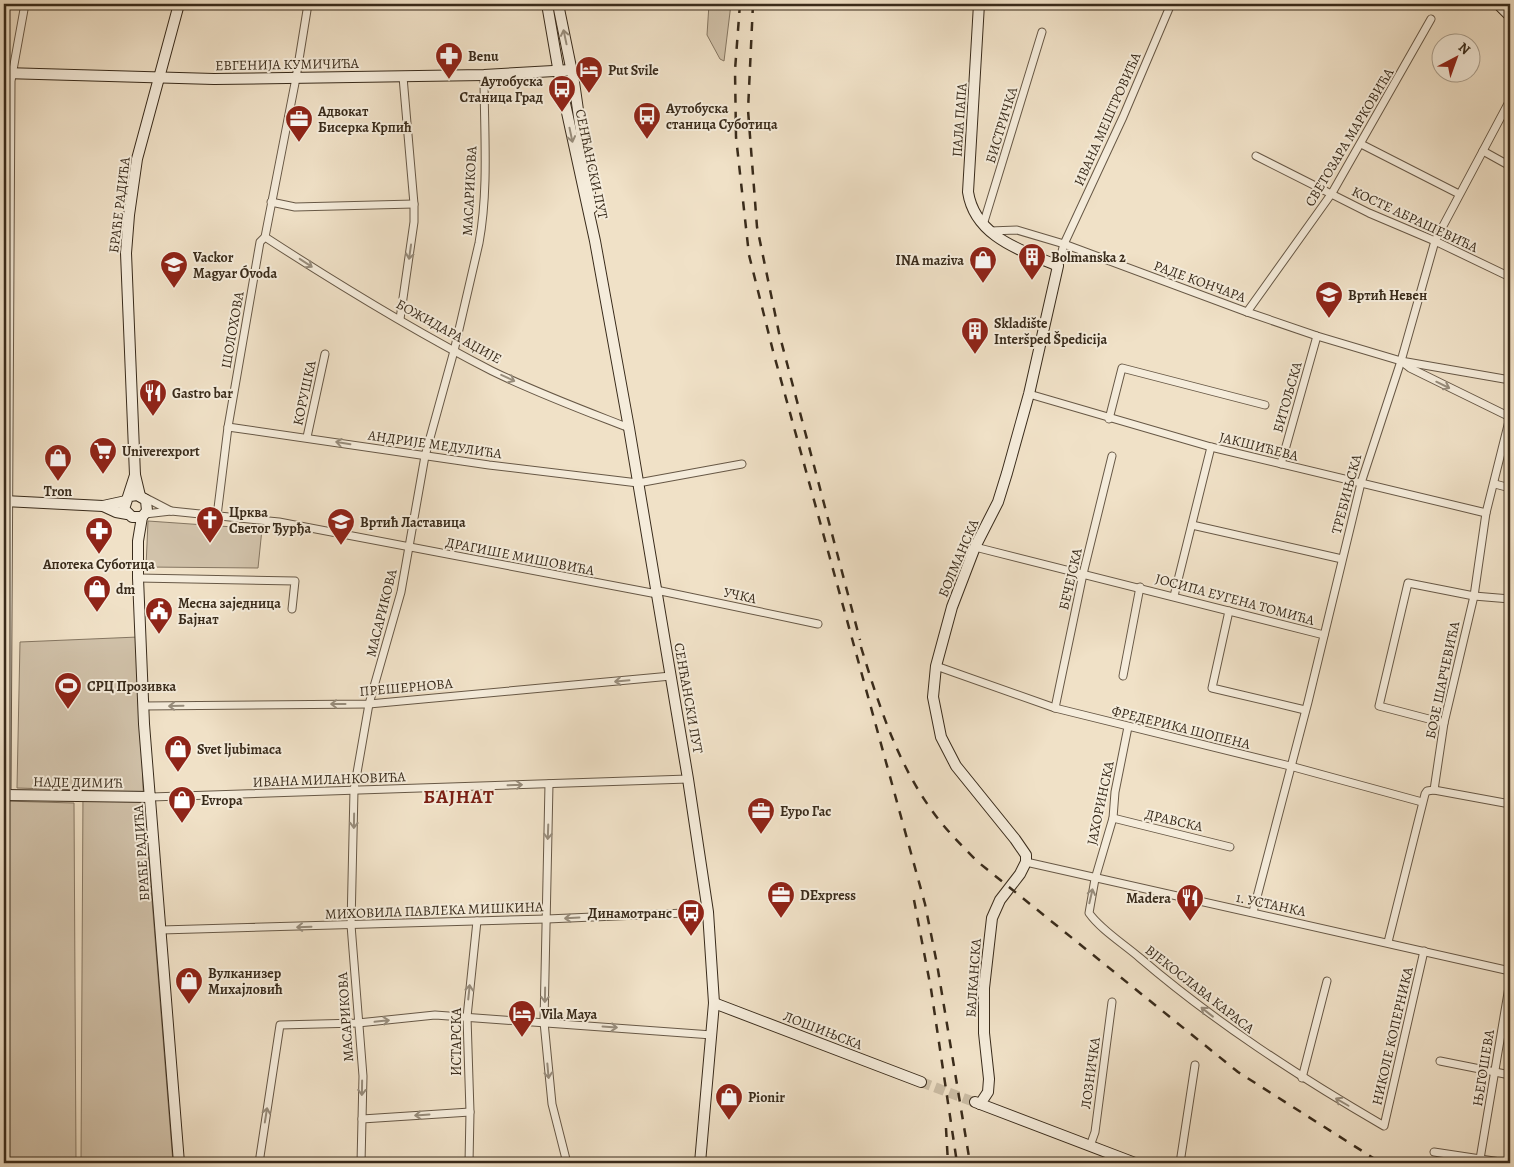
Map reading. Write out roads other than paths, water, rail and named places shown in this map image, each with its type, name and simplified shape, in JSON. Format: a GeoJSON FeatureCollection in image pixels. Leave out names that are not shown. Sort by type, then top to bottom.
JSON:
{"type":"FeatureCollection","features":[{"type":"Feature","properties":{"kind":"street"},"geometry":{"type":"LineString","coordinates":[[6,795],[6,200],[8,73],[25,4]]}},
{"type":"Feature","properties":{"kind":"street","name":"БРАЋЕ РАДИЋА"},"geometry":{"type":"LineString","coordinates":[[135,498],[126,252],[137,159],[179,4]]}},
{"type":"Feature","properties":{"kind":"street","name":"ШОЛОХОВА"},"geometry":{"type":"LineString","coordinates":[[217,516],[228,427],[260,242],[265,237],[296,78],[308,4]]}},
{"type":"Feature","properties":{"kind":"street","name":"СЕНЋАНСКИ ПУТ"},"geometry":{"type":"LineString","coordinates":[[548,4],[559,70],[595,241],[629,428],[688,779],[708,912],[714,1004],[700,1163]]}},
{"type":"Feature","properties":{"kind":"street","name":"СЕНЋАНСКИ ПУТ"},"geometry":{"type":"LineString","coordinates":[[558,4],[571,70],[592,202],[595,241]]}},
{"type":"Feature","properties":{"kind":"street","name":"ПАЛА ПАПА"},"geometry":{"type":"LineString","coordinates":[[979,4],[968,192],[970,206],[987,228]]}},
{"type":"Feature","properties":{"kind":"street","name":"ИВАНА МЕШТРОВИЋА"},"geometry":{"type":"LineString","coordinates":[[1064,244],[1123,117],[1171,4]]}},
{"type":"Feature","properties":{"kind":"street"},"geometry":{"type":"LineString","coordinates":[[1498,4],[1510,16]]}},
{"type":"Feature","properties":{"kind":"street","name":"СВЕТОЗАРА МАРКОВИЋА"},"geometry":{"type":"LineString","coordinates":[[1247,312],[1332,193],[1432,19]]}},
{"type":"Feature","properties":{"kind":"street","name":"БИСТРИЧКА"},"geometry":{"type":"LineString","coordinates":[[987,228],[1042,32]]}},
{"type":"Feature","properties":{"kind":"street","name":"ЕВГЕНИЈА КУМИЧИЋА"},"geometry":{"type":"LineString","coordinates":[[8,73],[160,78],[296,78],[484,75],[571,70]]}},
{"type":"Feature","properties":{"kind":"street","name":"МАСАРИКОВА"},"geometry":{"type":"LineString","coordinates":[[361,1163],[363,1076],[351,925],[354,790],[369,704],[392,630],[426,456],[454,351],[482,227],[484,75]]}},
{"type":"Feature","properties":{"kind":"street"},"geometry":{"type":"LineString","coordinates":[[400,319],[414,222],[403,77]]}},
{"type":"Feature","properties":{"kind":"street","name":"ТРЕБИЊСКА"},"geometry":{"type":"LineString","coordinates":[[1253,912],[1361,483],[1401,361],[1435,241],[1510,100]]}},
{"type":"Feature","properties":{"kind":"street"},"geometry":{"type":"LineString","coordinates":[[1360,144],[1459,194]]}},
{"type":"Feature","properties":{"kind":"street"},"geometry":{"type":"LineString","coordinates":[[1483,151],[1510,166]]}},
{"type":"Feature","properties":{"kind":"street","name":"КОСТЕ АБРАШЕВИЋА"},"geometry":{"type":"LineString","coordinates":[[1256,156],[1369,213],[1435,241],[1510,277]]}},
{"type":"Feature","properties":{"kind":"street"},"geometry":{"type":"LineString","coordinates":[[271,202],[295,207],[414,204]]}},
{"type":"Feature","properties":{"kind":"street"},"geometry":{"type":"LineString","coordinates":[[987,228],[1005,243],[1058,266]]}},
{"type":"Feature","properties":{"kind":"street","name":"РАДЕ КОНЧАРА"},"geometry":{"type":"LineString","coordinates":[[987,228],[1017,230],[1064,244],[1247,312],[1317,336],[1401,361],[1510,380]]}},
{"type":"Feature","properties":{"kind":"street","name":"БОЖИДАРА АЏИЈЕ"},"geometry":{"type":"LineString","coordinates":[[265,237],[331,279],[454,351],[550,397],[629,428]]}},
{"type":"Feature","properties":{"kind":"street","name":"БОЛМАНСКА"},"geometry":{"type":"LineString","coordinates":[[1026,862],[1022,848],[956,766],[941,737],[933,697],[936,666],[952,607],[975,547],[998,502],[1029,394],[1064,244]]}},
{"type":"Feature","properties":{"kind":"street","name":"БИТОЉСКА"},"geometry":{"type":"LineString","coordinates":[[1281,464],[1317,336]]}},
{"type":"Feature","properties":{"kind":"street","name":"КОРУШКА"},"geometry":{"type":"LineString","coordinates":[[307,437],[325,354]]}},
{"type":"Feature","properties":{"kind":"street","name":"РАДЕ КОНЧАРА"},"geometry":{"type":"LineString","coordinates":[[1401,361],[1410,368],[1510,417]]}},
{"type":"Feature","properties":{"kind":"street"},"geometry":{"type":"LineString","coordinates":[[1109,419],[1122,368],[1265,405]]}},
{"type":"Feature","properties":{"kind":"street","name":"ЈАКШИЋЕВА"},"geometry":{"type":"LineString","coordinates":[[1029,394],[1109,419],[1211,447],[1486,513]]}},
{"type":"Feature","properties":{"kind":"street","name":"БОЗЕ ШАРЧЕВИЋА"},"geometry":{"type":"LineString","coordinates":[[1434,790],[1444,722],[1474,596],[1486,513],[1495,484],[1510,417]]}},
{"type":"Feature","properties":{"kind":"street","name":"АНДРИЈЕ МЕДУЛИЋА"},"geometry":{"type":"LineString","coordinates":[[228,427],[307,437],[426,456],[638,483],[742,464]]}},
{"type":"Feature","properties":{"kind":"street"},"geometry":{"type":"LineString","coordinates":[[1174,596],[1211,447]]}},
{"type":"Feature","properties":{"kind":"street","name":"БЕЧЕЈСКА"},"geometry":{"type":"LineString","coordinates":[[1055,708],[1083,574],[1112,456]]}},
{"type":"Feature","properties":{"kind":"street"},"geometry":{"type":"LineString","coordinates":[[1495,484],[1510,488]]}},
{"type":"Feature","properties":{"kind":"street"},"geometry":{"type":"LineString","coordinates":[[7,501],[103,506],[135,498],[147,504],[136,516]]}},
{"type":"Feature","properties":{"kind":"street"},"geometry":{"type":"LineString","coordinates":[[135,498],[124,506],[136,516]]}},
{"type":"Feature","properties":{"kind":"street","name":"ДРАГИШЕ МИШОВИЋА"},"geometry":{"type":"LineString","coordinates":[[135,498],[171,511],[279,522],[657,592]]}},
{"type":"Feature","properties":{"kind":"street"},"geometry":{"type":"LineString","coordinates":[[103,506],[116,512],[136,516]]}},
{"type":"Feature","properties":{"kind":"street","name":"ДРАГИШЕ МИШОВИЋА"},"geometry":{"type":"LineString","coordinates":[[136,516],[171,511]]}},
{"type":"Feature","properties":{"kind":"street","name":"БРАЋЕ РАДИЋА"},"geometry":{"type":"LineString","coordinates":[[136,516],[143,706],[179,1163]]}},
{"type":"Feature","properties":{"kind":"street"},"geometry":{"type":"LineString","coordinates":[[1192,525],[1342,559]]}},
{"type":"Feature","properties":{"kind":"street","name":"ЈОСИПА ЕУГЕНА ТОМИЋА"},"geometry":{"type":"LineString","coordinates":[[975,547],[1140,587],[1324,635]]}},
{"type":"Feature","properties":{"kind":"street"},"geometry":{"type":"LineString","coordinates":[[138,578],[295,581],[292,609]]}},
{"type":"Feature","properties":{"kind":"street"},"geometry":{"type":"LineString","coordinates":[[1444,722],[1379,706],[1408,583],[1474,596],[1510,599]]}},
{"type":"Feature","properties":{"kind":"street","name":"ЈОСИПА ЕУГЕНА ТОМИЋА"},"geometry":{"type":"LineString","coordinates":[[1123,676],[1140,587]]}},
{"type":"Feature","properties":{"kind":"street","name":"УЧКА"},"geometry":{"type":"LineString","coordinates":[[657,592],[818,624]]}},
{"type":"Feature","properties":{"kind":"street"},"geometry":{"type":"LineString","coordinates":[[1229,611],[1212,688],[1305,710]]}},
{"type":"Feature","properties":{"kind":"street","name":"ФРЕДЕРИКА ШОПЕНА"},"geometry":{"type":"LineString","coordinates":[[936,666],[1055,708],[1290,766],[1422,802]]}},
{"type":"Feature","properties":{"kind":"street","name":"ПРЕШЕРНОВА"},"geometry":{"type":"LineString","coordinates":[[143,706],[369,704],[671,676]]}},
{"type":"Feature","properties":{"kind":"street","name":"ЈАХОРИНСКА"},"geometry":{"type":"LineString","coordinates":[[1089,913],[1095,879],[1113,818],[1115,792],[1128,727]]}},
{"type":"Feature","properties":{"kind":"street","name":"ИВАНА МИЛАНКОВИЋА"},"geometry":{"type":"LineString","coordinates":[[151,797],[688,779]]}},
{"type":"Feature","properties":{"kind":"street"},"geometry":{"type":"LineString","coordinates":[[549,784],[544,1022],[552,1104],[567,1163]]}},
{"type":"Feature","properties":{"kind":"street"},"geometry":{"type":"LineString","coordinates":[[1388,942],[1422,802],[1427,790],[1510,804]]}},
{"type":"Feature","properties":{"kind":"street","name":"НАДЕ ДИМИЋ"},"geometry":{"type":"LineString","coordinates":[[6,795],[151,797]]}},
{"type":"Feature","properties":{"kind":"street","name":"ДРАВСКА"},"geometry":{"type":"LineString","coordinates":[[1113,818],[1230,847]]}},
{"type":"Feature","properties":{"kind":"street","name":"1. УСТАНКА"},"geometry":{"type":"LineString","coordinates":[[1026,862],[1510,971]]}},
{"type":"Feature","properties":{"kind":"street","name":"БАЛКАНСКА"},"geometry":{"type":"LineString","coordinates":[[1026,862],[1020,874],[1000,900],[992,918],[984,997],[984,1033],[989,1079],[988,1092],[977,1103],[1090,1146]]}},
{"type":"Feature","properties":{"kind":"street","name":"МИХОВИЛА ПАВЛЕКА МИШКИНА"},"geometry":{"type":"LineString","coordinates":[[161,930],[547,919],[708,912]]}},
{"type":"Feature","properties":{"kind":"street","name":"ВЈЕКОСЛАВА КАРАСА"},"geometry":{"type":"LineString","coordinates":[[1089,913],[1164,978],[1218,1021],[1302,1078],[1384,1126]]}},
{"type":"Feature","properties":{"kind":"street","name":"ИСТАРСКА"},"geometry":{"type":"LineString","coordinates":[[469,1163],[470,1112],[467,1017],[477,921]]}},
{"type":"Feature","properties":{"kind":"street","name":"НИКОЛЕ КОПЕРНИКА"},"geometry":{"type":"LineString","coordinates":[[1384,1126],[1424,951]]}},
{"type":"Feature","properties":{"kind":"street"},"geometry":{"type":"LineString","coordinates":[[1302,1078],[1327,981]]}},
{"type":"Feature","properties":{"kind":"street","name":"ЊЕГОШЕВА"},"geometry":{"type":"LineString","coordinates":[[1480,1159],[1510,981]]}},
{"type":"Feature","properties":{"kind":"street","name":"ЛОЗНИЧКА"},"geometry":{"type":"LineString","coordinates":[[1090,1146],[1095,1132],[1112,1002]]}},
{"type":"Feature","properties":{"kind":"street","name":"ЛОШИЊСКА"},"geometry":{"type":"LineString","coordinates":[[714,1004],[921,1082]]}},
{"type":"Feature","properties":{"kind":"street"},"geometry":{"type":"LineString","coordinates":[[259,1163],[280,1025],[358,1023],[435,1015],[712,1035]]}},
{"type":"Feature","properties":{"kind":"street"},"geometry":{"type":"LineString","coordinates":[[1440,1061],[1510,1075]]}},
{"type":"Feature","properties":{"kind":"street"},"geometry":{"type":"LineString","coordinates":[[1180,1163],[1195,1065]]}},
{"type":"Feature","properties":{"kind":"street"},"geometry":{"type":"LineString","coordinates":[[362,1119],[470,1112]]}},
{"type":"Feature","properties":{"kind":"street"},"geometry":{"type":"LineString","coordinates":[[1090,1146],[1135,1163]]}},
{"type":"Feature","properties":{"kind":"street"},"geometry":{"type":"LineString","coordinates":[[1434,1152],[1506,1163]]}},
{"type":"Feature","properties":{"kind":"tunnel"},"geometry":{"type":"LineString","coordinates":[[921,1082],[974,1102]]}},
{"type":"Feature","properties":{"kind":"railway"},"geometry":{"type":"LineString","coordinates":[[740,4],[735,70],[736,137],[749,255],[773,351],[925,904],[937,964],[970,1163]]}},
{"type":"Feature","properties":{"kind":"railway"},"geometry":{"type":"LineString","coordinates":[[753,4],[748,110],[757,227],[779,333],[860,640]]}},
{"type":"Feature","properties":{"kind":"railway"},"geometry":{"type":"LineString","coordinates":[[861,647],[888,729],[916,787],[933,813],[978,862],[1238,1072],[1381,1163]]}},
{"type":"Feature","properties":{"kind":"railway"},"geometry":{"type":"LineString","coordinates":[[914,900],[931,989],[957,1163]]}},
{"type":"Feature","properties":{"kind":"railway"},"geometry":{"type":"LineString","coordinates":[[946,1128],[948,1163]]}},
{"type":"Feature","properties":{"kind":"place","name":"Benu"},"geometry":{"type":"Point","coordinates":[449,80]}},
{"type":"Feature","properties":{"kind":"place","name":"Put Svile"},"geometry":{"type":"Point","coordinates":[589,94]}},
{"type":"Feature","properties":{"kind":"place","name":"Аутобуска Станица Град"},"geometry":{"type":"Point","coordinates":[562,113]}},
{"type":"Feature","properties":{"kind":"place","name":"Аутобуска станица Суботица"},"geometry":{"type":"Point","coordinates":[647,140]}},
{"type":"Feature","properties":{"kind":"place","name":"Адвокат Бисерка Крпић"},"geometry":{"type":"Point","coordinates":[299,143]}},
{"type":"Feature","properties":{"kind":"place","name":"Bolmanska 2"},"geometry":{"type":"Point","coordinates":[1032,281]}},
{"type":"Feature","properties":{"kind":"place","name":"INA maziva"},"geometry":{"type":"Point","coordinates":[983,284]}},
{"type":"Feature","properties":{"kind":"place","name":"Vackor Magyar Óvoda"},"geometry":{"type":"Point","coordinates":[174,289]}},
{"type":"Feature","properties":{"kind":"place","name":"Вртић Невен"},"geometry":{"type":"Point","coordinates":[1329,319]}},
{"type":"Feature","properties":{"kind":"place","name":"Skladište Interšped Špedicija"},"geometry":{"type":"Point","coordinates":[975,355]}},
{"type":"Feature","properties":{"kind":"place","name":"Gastro bar"},"geometry":{"type":"Point","coordinates":[153,417]}},
{"type":"Feature","properties":{"kind":"place","name":"Univerexport"},"geometry":{"type":"Point","coordinates":[103,475]}},
{"type":"Feature","properties":{"kind":"place","name":"Tron"},"geometry":{"type":"Point","coordinates":[58,482]}},
{"type":"Feature","properties":{"kind":"place","name":"Црква Светог Ђурђа"},"geometry":{"type":"Point","coordinates":[210,544]}},
{"type":"Feature","properties":{"kind":"place","name":"Вртић Ластавица"},"geometry":{"type":"Point","coordinates":[341,546]}},
{"type":"Feature","properties":{"kind":"place","name":"Апотека Суботица"},"geometry":{"type":"Point","coordinates":[99,555]}},
{"type":"Feature","properties":{"kind":"place","name":"dm"},"geometry":{"type":"Point","coordinates":[97,613]}},
{"type":"Feature","properties":{"kind":"place","name":"Месна заједница Бајнат"},"geometry":{"type":"Point","coordinates":[159,635]}},
{"type":"Feature","properties":{"kind":"place","name":"СРЦ Прозивка"},"geometry":{"type":"Point","coordinates":[68,710]}},
{"type":"Feature","properties":{"kind":"place","name":"Svet ljubimaca"},"geometry":{"type":"Point","coordinates":[178,773]}},
{"type":"Feature","properties":{"kind":"place","name":"Evropa"},"geometry":{"type":"Point","coordinates":[182,824]}},
{"type":"Feature","properties":{"kind":"place","name":"Еуро Гас"},"geometry":{"type":"Point","coordinates":[761,835]}},
{"type":"Feature","properties":{"kind":"place","name":"DExpress"},"geometry":{"type":"Point","coordinates":[781,919]}},
{"type":"Feature","properties":{"kind":"place","name":"Madera"},"geometry":{"type":"Point","coordinates":[1190,922]}},
{"type":"Feature","properties":{"kind":"place","name":"Динамотранс"},"geometry":{"type":"Point","coordinates":[691,937]}},
{"type":"Feature","properties":{"kind":"place","name":"Вулканизер Михајловић"},"geometry":{"type":"Point","coordinates":[189,1005]}},
{"type":"Feature","properties":{"kind":"place","name":"Vila Maya"},"geometry":{"type":"Point","coordinates":[522,1038]}},
{"type":"Feature","properties":{"kind":"place","name":"Pionir"},"geometry":{"type":"Point","coordinates":[729,1121]}},
{"type":"Feature","properties":{"kind":"district","name":"БАЈНАТ"},"geometry":{"type":"Point","coordinates":[459,796]}}]}
